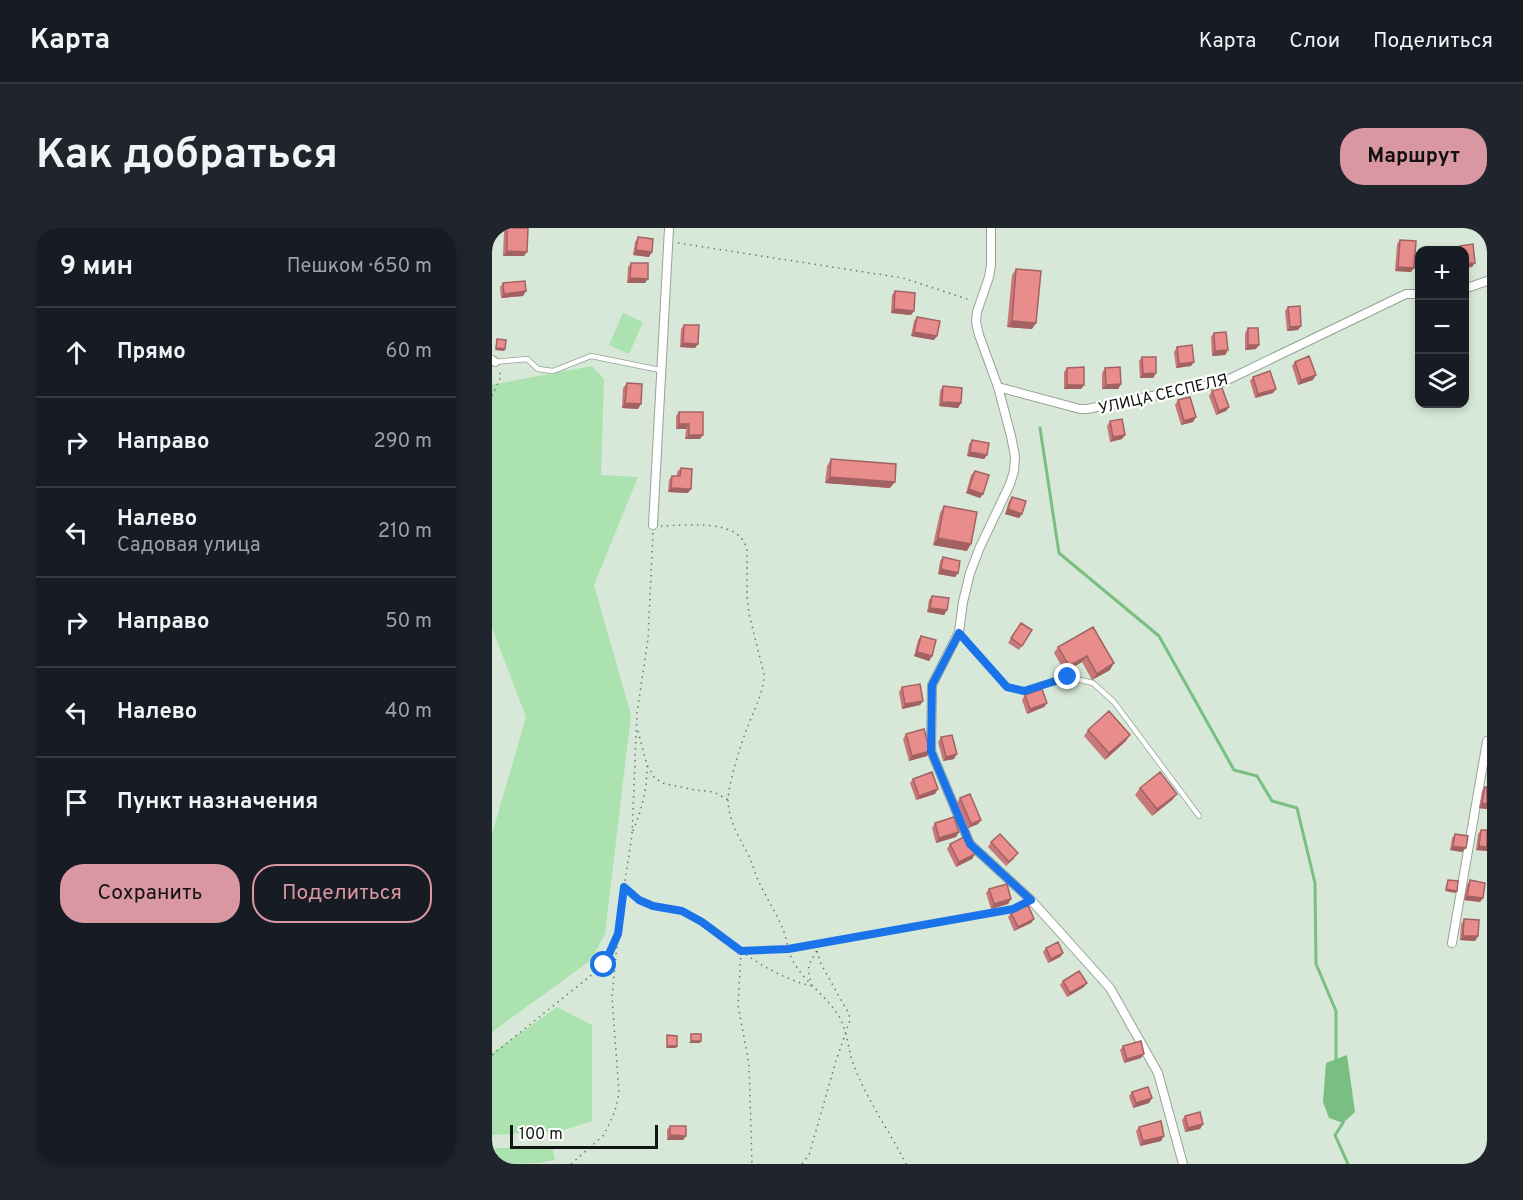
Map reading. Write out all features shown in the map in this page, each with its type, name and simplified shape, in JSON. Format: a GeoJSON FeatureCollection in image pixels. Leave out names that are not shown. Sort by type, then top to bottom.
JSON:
{"type":"FeatureCollection","features":[{"type":"Feature","properties":{"kind":"street"},"geometry":{"type":"LineString","coordinates":[[653,525],[669,228]]}},
{"type":"Feature","properties":{"kind":"street"},"geometry":{"type":"LineString","coordinates":[[991,228],[991,265],[976,322],[998,387],[1015,456],[1014,471],[970,573],[959,633],[932,685],[931,751],[970,844],[1031,900],[1110,988],[1158,1073],[1183,1164]]}},
{"type":"Feature","properties":{"kind":"street"},"geometry":{"type":"LineString","coordinates":[[1469,287],[1487,281]]}},
{"type":"Feature","properties":{"kind":"street","name":"УЛИЦА СЕСПЕЛЯ"},"geometry":{"type":"LineString","coordinates":[[998,387],[1080,409],[1088,409],[1223,382],[1407,294],[1415,294]]}},
{"type":"Feature","properties":{"kind":"street"},"geometry":{"type":"LineString","coordinates":[[1452,944],[1487,741]]}},
{"type":"Feature","properties":{"kind":"lane"},"geometry":{"type":"LineString","coordinates":[[494,361],[527,359],[538,369],[553,371],[591,356],[660,370]]}},
{"type":"Feature","properties":{"kind":"lane"},"geometry":{"type":"LineString","coordinates":[[959,633],[1007,687],[1024,691],[1068,677],[1093,683],[1114,702],[1199,816]]}},
{"type":"Feature","properties":{"kind":"path"},"geometry":{"type":"LineString","coordinates":[[668,242],[903,278],[980,303]]}},
{"type":"Feature","properties":{"kind":"path"},"geometry":{"type":"LineString","coordinates":[[492,396],[501,376],[494,361]]}},
{"type":"Feature","properties":{"kind":"path"},"geometry":{"type":"LineString","coordinates":[[570,1164],[604,1135],[615,1111],[619,1093],[612,997],[632,835],[637,713],[648,639],[653,525],[706,525],[722,528],[736,533],[746,543],[749,614],[764,682],[730,786],[728,800],[730,812],[736,834],[784,929],[791,961],[841,1019],[854,1065],[864,1089],[906,1164]]}},
{"type":"Feature","properties":{"kind":"path"},"geometry":{"type":"LineString","coordinates":[[632,835],[647,784],[647,765],[637,727]]}},
{"type":"Feature","properties":{"kind":"path"},"geometry":{"type":"LineString","coordinates":[[647,765],[654,777],[662,783],[714,792],[728,800]]}},
{"type":"Feature","properties":{"kind":"path"},"geometry":{"type":"LineString","coordinates":[[624,887],[639,900],[653,906],[682,911],[702,922],[774,973],[812,987]]}},
{"type":"Feature","properties":{"kind":"path"},"geometry":{"type":"LineString","coordinates":[[741,951],[788,949],[1013,909],[1031,900]]}},
{"type":"Feature","properties":{"kind":"path"},"geometry":{"type":"LineString","coordinates":[[492,1055],[604,965],[618,934]]}},
{"type":"Feature","properties":{"kind":"path"},"geometry":{"type":"LineString","coordinates":[[812,987],[808,968],[820,943]]}},
{"type":"Feature","properties":{"kind":"path"},"geometry":{"type":"LineString","coordinates":[[741,951],[738,1005],[749,1065],[752,1164]]}},
{"type":"Feature","properties":{"kind":"path"},"geometry":{"type":"LineString","coordinates":[[802,1164],[809,1155],[850,1020],[817,951]]}},
{"type":"Feature","properties":{"kind":"shaded area"},"geometry":{"type":"Polygon","coordinates":[[[623,313],[643,322],[629,354],[609,345],[623,313]]]}},
{"type":"Feature","properties":{"kind":"shaded area"},"geometry":{"type":"Polygon","coordinates":[[[592,366],[604,379],[601,475],[638,477],[594,585],[631,715],[605,934],[591,960],[492,1032],[492,834],[526,717],[492,628],[492,383],[592,366]]]}},
{"type":"Feature","properties":{"kind":"shaded area"},"geometry":{"type":"Polygon","coordinates":[[[557,1007],[592,1025],[592,1121],[561,1131],[492,1135],[492,1053],[557,1007]]]}},
{"type":"Feature","properties":{"kind":"shaded area"},"geometry":{"type":"Polygon","coordinates":[[[1347,1055],[1355,1112],[1343,1123],[1329,1118],[1323,1102],[1326,1063],[1347,1055]]]}},
{"type":"Feature","properties":{"kind":"shaded area"},"geometry":{"type":"Polygon","coordinates":[[[492,1148],[543,1148],[553,1150],[555,1160],[538,1163],[492,1164],[492,1148]]]}},
{"type":"Feature","properties":{"kind":"building"},"geometry":{"type":"Polygon","coordinates":[[[507,228],[528,228],[527,252],[507,251],[507,228]]]}},
{"type":"Feature","properties":{"kind":"building"},"geometry":{"type":"Polygon","coordinates":[[[638,237],[653,239],[652,252],[636,250],[638,237]]]}},
{"type":"Feature","properties":{"kind":"building"},"geometry":{"type":"Polygon","coordinates":[[[1400,240],[1416,241],[1414,268],[1398,267],[1400,240]]]}},
{"type":"Feature","properties":{"kind":"building"},"geometry":{"type":"Polygon","coordinates":[[[1473,244],[1475,263],[1469,264],[1469,246],[1460,246],[1473,244]]]}},
{"type":"Feature","properties":{"kind":"building"},"geometry":{"type":"Polygon","coordinates":[[[631,263],[648,263],[648,279],[630,278],[631,263]]]}},
{"type":"Feature","properties":{"kind":"building"},"geometry":{"type":"Polygon","coordinates":[[[1016,269],[1041,271],[1036,323],[1012,321],[1016,269]]]}},
{"type":"Feature","properties":{"kind":"building"},"geometry":{"type":"Polygon","coordinates":[[[525,281],[526,291],[504,294],[503,283],[525,281]]]}},
{"type":"Feature","properties":{"kind":"building"},"geometry":{"type":"Polygon","coordinates":[[[895,291],[915,293],[914,311],[894,309],[895,291]]]}},
{"type":"Feature","properties":{"kind":"building"},"geometry":{"type":"Polygon","coordinates":[[[1300,306],[1301,326],[1290,327],[1288,307],[1300,306]]]}},
{"type":"Feature","properties":{"kind":"building"},"geometry":{"type":"Polygon","coordinates":[[[917,317],[940,321],[937,336],[914,332],[917,317]]]}},
{"type":"Feature","properties":{"kind":"building"},"geometry":{"type":"Polygon","coordinates":[[[684,325],[699,325],[698,344],[683,343],[684,325]]]}},
{"type":"Feature","properties":{"kind":"building"},"geometry":{"type":"Polygon","coordinates":[[[1248,328],[1258,328],[1259,345],[1248,345],[1248,328]]]}},
{"type":"Feature","properties":{"kind":"building"},"geometry":{"type":"Polygon","coordinates":[[[1226,332],[1228,350],[1215,351],[1214,333],[1226,332]]]}},
{"type":"Feature","properties":{"kind":"building"},"geometry":{"type":"Polygon","coordinates":[[[497,339],[506,340],[505,349],[496,348],[497,339]]]}},
{"type":"Feature","properties":{"kind":"building"},"geometry":{"type":"Polygon","coordinates":[[[1192,345],[1194,362],[1179,364],[1177,347],[1192,345]]]}},
{"type":"Feature","properties":{"kind":"building"},"geometry":{"type":"Polygon","coordinates":[[[1309,356],[1316,375],[1301,380],[1295,362],[1309,356]]]}},
{"type":"Feature","properties":{"kind":"building"},"geometry":{"type":"Polygon","coordinates":[[[1142,357],[1156,357],[1156,373],[1143,374],[1142,357]]]}},
{"type":"Feature","properties":{"kind":"building"},"geometry":{"type":"Polygon","coordinates":[[[1084,367],[1084,385],[1067,385],[1067,368],[1084,367]]]}},
{"type":"Feature","properties":{"kind":"building"},"geometry":{"type":"Polygon","coordinates":[[[1120,367],[1121,384],[1106,385],[1105,368],[1120,367]]]}},
{"type":"Feature","properties":{"kind":"building"},"geometry":{"type":"Polygon","coordinates":[[[1270,371],[1276,389],[1258,394],[1253,377],[1270,371]]]}},
{"type":"Feature","properties":{"kind":"building"},"geometry":{"type":"Polygon","coordinates":[[[627,383],[642,384],[641,404],[625,403],[627,383]]]}},
{"type":"Feature","properties":{"kind":"building"},"geometry":{"type":"Polygon","coordinates":[[[943,386],[962,388],[961,403],[942,402],[943,386]]]}},
{"type":"Feature","properties":{"kind":"building"},"geometry":{"type":"Polygon","coordinates":[[[1222,388],[1229,407],[1219,411],[1212,391],[1222,388]]]}},
{"type":"Feature","properties":{"kind":"building"},"geometry":{"type":"Polygon","coordinates":[[[1190,397],[1196,417],[1184,421],[1178,400],[1190,397]]]}},
{"type":"Feature","properties":{"kind":"building"},"geometry":{"type":"Polygon","coordinates":[[[679,412],[703,412],[703,435],[689,435],[689,424],[679,424],[679,412]]]}},
{"type":"Feature","properties":{"kind":"building"},"geometry":{"type":"Polygon","coordinates":[[[1122,419],[1125,435],[1113,437],[1110,421],[1122,419]]]}},
{"type":"Feature","properties":{"kind":"building"},"geometry":{"type":"Polygon","coordinates":[[[972,440],[989,443],[987,455],[970,452],[972,440]]]}},
{"type":"Feature","properties":{"kind":"building"},"geometry":{"type":"Polygon","coordinates":[[[831,459],[896,464],[895,482],[830,477],[831,459]]]}},
{"type":"Feature","properties":{"kind":"building"},"geometry":{"type":"Polygon","coordinates":[[[681,468],[692,469],[691,489],[671,488],[672,476],[680,476],[681,468]]]}},
{"type":"Feature","properties":{"kind":"building"},"geometry":{"type":"Polygon","coordinates":[[[975,471],[989,475],[983,494],[969,489],[975,471]]]}},
{"type":"Feature","properties":{"kind":"building"},"geometry":{"type":"Polygon","coordinates":[[[1012,497],[1026,501],[1022,514],[1008,509],[1012,497]]]}},
{"type":"Feature","properties":{"kind":"building"},"geometry":{"type":"Polygon","coordinates":[[[944,506],[977,512],[971,544],[938,538],[944,506]]]}},
{"type":"Feature","properties":{"kind":"building"},"geometry":{"type":"Polygon","coordinates":[[[943,557],[960,561],[958,573],[941,569],[943,557]]]}},
{"type":"Feature","properties":{"kind":"building"},"geometry":{"type":"Polygon","coordinates":[[[932,596],[949,598],[947,610],[930,608],[932,596]]]}},
{"type":"Feature","properties":{"kind":"building"},"geometry":{"type":"Polygon","coordinates":[[[1021,623],[1032,630],[1022,646],[1011,638],[1021,623]]]}},
{"type":"Feature","properties":{"kind":"building"},"geometry":{"type":"Polygon","coordinates":[[[1093,627],[1114,663],[1097,674],[1087,656],[1069,666],[1058,647],[1093,627]]]}},
{"type":"Feature","properties":{"kind":"building"},"geometry":{"type":"Polygon","coordinates":[[[921,636],[936,640],[932,656],[917,652],[921,636]]]}},
{"type":"Feature","properties":{"kind":"building"},"geometry":{"type":"Polygon","coordinates":[[[920,684],[923,701],[905,704],[902,687],[920,684]]]}},
{"type":"Feature","properties":{"kind":"building"},"geometry":{"type":"Polygon","coordinates":[[[1042,689],[1047,703],[1030,709],[1025,695],[1042,689]]]}},
{"type":"Feature","properties":{"kind":"building"},"geometry":{"type":"Polygon","coordinates":[[[1109,711],[1130,735],[1109,753],[1088,730],[1109,711]]]}},
{"type":"Feature","properties":{"kind":"building"},"geometry":{"type":"Polygon","coordinates":[[[924,729],[930,751],[912,756],[906,734],[924,729]]]}},
{"type":"Feature","properties":{"kind":"building"},"geometry":{"type":"Polygon","coordinates":[[[952,735],[957,754],[946,757],[941,737],[952,735]]]}},
{"type":"Feature","properties":{"kind":"building"},"geometry":{"type":"Polygon","coordinates":[[[932,772],[938,789],[919,796],[913,779],[932,772]]]}},
{"type":"Feature","properties":{"kind":"building"},"geometry":{"type":"Polygon","coordinates":[[[1160,772],[1177,794],[1157,809],[1140,788],[1160,772]]]}},
{"type":"Feature","properties":{"kind":"building"},"geometry":{"type":"Polygon","coordinates":[[[1485,787],[1487,787],[1487,804],[1482,803],[1485,787]]]}},
{"type":"Feature","properties":{"kind":"building"},"geometry":{"type":"Polygon","coordinates":[[[970,794],[981,820],[971,824],[960,798],[970,794]]]}},
{"type":"Feature","properties":{"kind":"building"},"geometry":{"type":"Polygon","coordinates":[[[954,817],[959,832],[939,838],[935,823],[954,817]]]}},
{"type":"Feature","properties":{"kind":"building"},"geometry":{"type":"Polygon","coordinates":[[[1481,830],[1487,830],[1487,847],[1479,846],[1481,830]]]}},
{"type":"Feature","properties":{"kind":"building"},"geometry":{"type":"Polygon","coordinates":[[[1000,834],[1018,853],[1009,862],[991,842],[1000,834]]]}},
{"type":"Feature","properties":{"kind":"building"},"geometry":{"type":"Polygon","coordinates":[[[1455,834],[1468,836],[1466,848],[1453,846],[1455,834]]]}},
{"type":"Feature","properties":{"kind":"building"},"geometry":{"type":"Polygon","coordinates":[[[966,836],[975,854],[959,862],[950,844],[966,836]]]}},
{"type":"Feature","properties":{"kind":"building"},"geometry":{"type":"Polygon","coordinates":[[[1448,880],[1458,881],[1457,891],[1446,889],[1448,880]]]}},
{"type":"Feature","properties":{"kind":"building"},"geometry":{"type":"Polygon","coordinates":[[[1470,880],[1485,883],[1483,898],[1467,896],[1470,880]]]}},
{"type":"Feature","properties":{"kind":"building"},"geometry":{"type":"Polygon","coordinates":[[[1007,884],[1011,899],[994,904],[989,889],[1007,884]]]}},
{"type":"Feature","properties":{"kind":"building"},"geometry":{"type":"Polygon","coordinates":[[[1028,905],[1034,919],[1018,927],[1011,913],[1028,905]]]}},
{"type":"Feature","properties":{"kind":"building"},"geometry":{"type":"Polygon","coordinates":[[[1464,919],[1479,920],[1478,936],[1463,936],[1464,919]]]}},
{"type":"Feature","properties":{"kind":"building"},"geometry":{"type":"Polygon","coordinates":[[[1058,942],[1063,953],[1051,959],[1046,948],[1058,942]]]}},
{"type":"Feature","properties":{"kind":"building"},"geometry":{"type":"Polygon","coordinates":[[[1079,971],[1087,983],[1070,993],[1063,981],[1079,971]]]}},
{"type":"Feature","properties":{"kind":"building"},"geometry":{"type":"Polygon","coordinates":[[[691,1034],[701,1034],[701,1041],[691,1041],[691,1034]]]}},
{"type":"Feature","properties":{"kind":"building"},"geometry":{"type":"Polygon","coordinates":[[[667,1035],[677,1036],[677,1046],[667,1046],[667,1035]]]}},
{"type":"Feature","properties":{"kind":"building"},"geometry":{"type":"Polygon","coordinates":[[[1141,1041],[1144,1054],[1127,1059],[1123,1046],[1141,1041]]]}},
{"type":"Feature","properties":{"kind":"building"},"geometry":{"type":"Polygon","coordinates":[[[1148,1087],[1152,1098],[1136,1103],[1132,1092],[1148,1087]]]}},
{"type":"Feature","properties":{"kind":"building"},"geometry":{"type":"Polygon","coordinates":[[[1200,1112],[1203,1124],[1188,1128],[1185,1116],[1200,1112]]]}},
{"type":"Feature","properties":{"kind":"building"},"geometry":{"type":"Polygon","coordinates":[[[1161,1121],[1164,1136],[1143,1141],[1139,1127],[1161,1121]]]}},
{"type":"Feature","properties":{"kind":"building"},"geometry":{"type":"Polygon","coordinates":[[[670,1126],[686,1126],[686,1136],[670,1135],[670,1126]]]}},
{"type":"Feature","properties":{"kind":"waterway"},"geometry":{"type":"LineString","coordinates":[[1040,428],[1059,553],[1159,636],[1234,770],[1257,776],[1272,801],[1297,808],[1315,883],[1316,964],[1336,1011],[1336,1063]]}},
{"type":"Feature","properties":{"kind":"waterway"},"geometry":{"type":"LineString","coordinates":[[1343,1121],[1335,1135],[1348,1164]]}},
{"type":"Feature","properties":{"kind":"route"},"geometry":{"type":"LineString","coordinates":[[604,965],[618,934],[624,887],[639,900],[653,906],[682,911],[702,922],[741,951],[788,949],[1013,909],[1031,900],[970,844],[931,751],[932,685],[959,633],[1007,687],[1024,691],[1068,677]]}}]}
